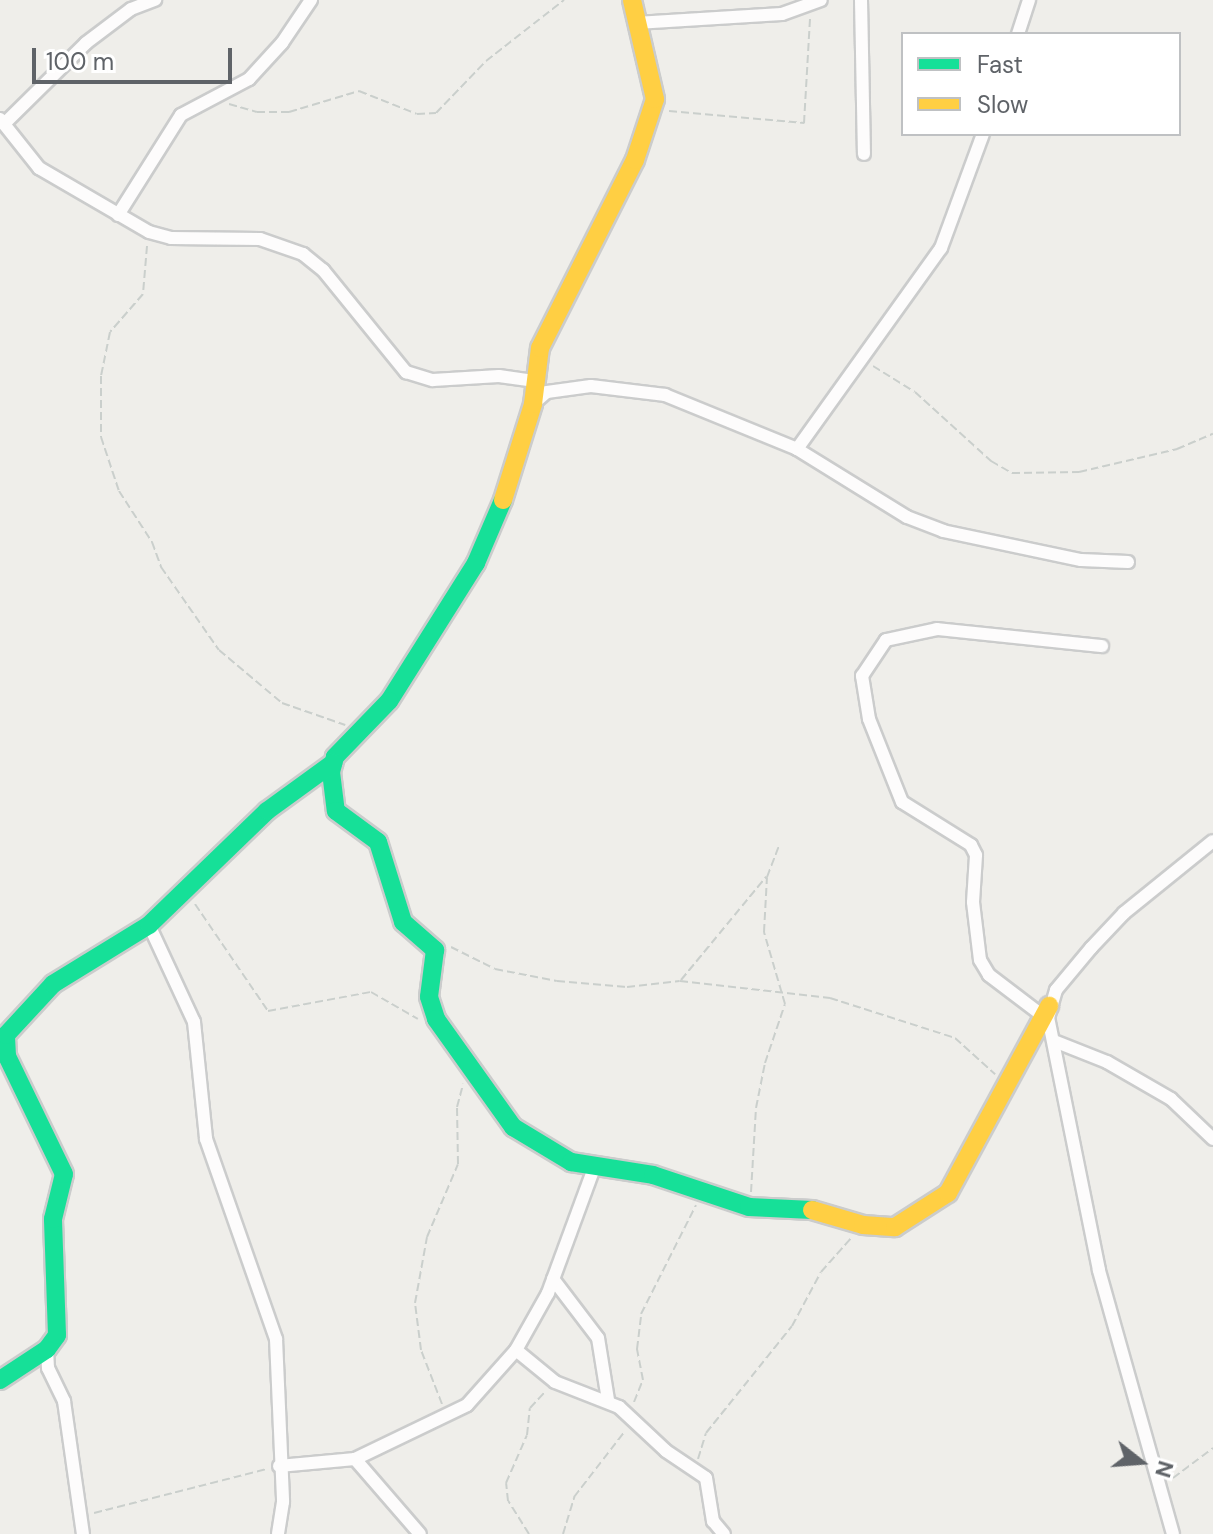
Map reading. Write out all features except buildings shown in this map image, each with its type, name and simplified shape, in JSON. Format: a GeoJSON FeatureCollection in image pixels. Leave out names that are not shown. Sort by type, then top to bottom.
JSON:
{"type":"FeatureCollection","features":[{"type":"Feature","properties":{"kind":"street"},"geometry":{"type":"LineString","coordinates":[[155,0],[131,9],[86,43],[2,121],[39,168],[149,232],[288,245],[323,270],[406,372],[433,380],[499,376],[534,381]]}},
{"type":"Feature","properties":{"kind":"street"},"geometry":{"type":"LineString","coordinates":[[118,215],[181,115],[199,102],[220,98],[265,64],[311,0]]}},
{"type":"Feature","properties":{"kind":"street"},"geometry":{"type":"LineString","coordinates":[[0,1380],[47,1349],[59,1328],[53,1219],[64,1174],[3,1045],[53,984],[149,925],[267,811],[333,763],[412,668],[476,563],[509,485],[533,404],[534,381],[550,324],[614,210],[651,110],[654,90],[632,0]]}},
{"type":"Feature","properties":{"kind":"street"},"geometry":{"type":"LineString","coordinates":[[861,0],[864,154]]}},
{"type":"Feature","properties":{"kind":"street"},"geometry":{"type":"LineString","coordinates":[[1019,32],[1029,0]]}},
{"type":"Feature","properties":{"kind":"street"},"geometry":{"type":"LineString","coordinates":[[636,23],[782,14],[815,4]]}},
{"type":"Feature","properties":{"kind":"street"},"geometry":{"type":"LineString","coordinates":[[797,449],[941,248],[982,136]]}},
{"type":"Feature","properties":{"kind":"street"},"geometry":{"type":"LineString","coordinates":[[533,404],[547,392],[591,386],[665,395],[797,449],[907,517],[943,531],[1081,560],[1128,562]]}},
{"type":"Feature","properties":{"kind":"street"},"geometry":{"type":"LineString","coordinates":[[1102,646],[937,629],[886,640],[862,676],[869,719],[902,802],[971,845],[976,855],[973,902],[980,960],[989,975],[1046,1011],[1099,1270],[1173,1534]]}},
{"type":"Feature","properties":{"kind":"street"},"geometry":{"type":"LineString","coordinates":[[333,763],[336,811],[378,842],[403,922],[435,950],[430,1006],[513,1127],[571,1162],[653,1175],[749,1207],[818,1210],[863,1225],[895,1227],[948,1193],[1046,1011],[1124,913],[1213,841]]}},
{"type":"Feature","properties":{"kind":"street"},"geometry":{"type":"LineString","coordinates":[[149,925],[194,1022],[200,1105],[211,1160],[276,1339],[279,1466],[283,1502],[278,1534]]}},
{"type":"Feature","properties":{"kind":"street"},"geometry":{"type":"LineString","coordinates":[[1054,1041],[1107,1062],[1171,1099],[1213,1139]]}},
{"type":"Feature","properties":{"kind":"street"},"geometry":{"type":"LineString","coordinates":[[279,1466],[355,1459],[467,1405],[516,1350],[553,1279],[595,1165]]}},
{"type":"Feature","properties":{"kind":"street"},"geometry":{"type":"LineString","coordinates":[[553,1279],[598,1338],[608,1400]]}},
{"type":"Feature","properties":{"kind":"street"},"geometry":{"type":"LineString","coordinates":[[47,1349],[48,1368],[64,1401],[83,1534]]}},
{"type":"Feature","properties":{"kind":"street"},"geometry":{"type":"LineString","coordinates":[[516,1350],[555,1382],[608,1400],[631,1416],[666,1451],[698,1472],[708,1482],[713,1521],[724,1534]]}},
{"type":"Feature","properties":{"kind":"street"},"geometry":{"type":"LineString","coordinates":[[355,1459],[420,1534]]}},
{"type":"Feature","properties":{"kind":"path"},"geometry":{"type":"LineString","coordinates":[[220,98],[239,108],[269,113],[369,91],[417,114],[436,113],[486,61],[564,0]]}},
{"type":"Feature","properties":{"kind":"path"},"geometry":{"type":"LineString","coordinates":[[651,110],[804,123],[815,4]]}},
{"type":"Feature","properties":{"kind":"path"},"geometry":{"type":"LineString","coordinates":[[149,232],[143,294],[110,332],[101,376],[101,437],[119,491],[152,542],[161,567],[219,650],[282,703],[362,727]]}},
{"type":"Feature","properties":{"kind":"path"},"geometry":{"type":"LineString","coordinates":[[863,360],[915,392],[991,461],[1012,473],[1079,472],[1177,449],[1213,434]]}},
{"type":"Feature","properties":{"kind":"path"},"geometry":{"type":"LineString","coordinates":[[749,1207],[756,1108],[765,1063],[784,1016],[785,991],[764,932],[767,877],[779,845]]}},
{"type":"Feature","properties":{"kind":"path"},"geometry":{"type":"LineString","coordinates":[[680,981],[767,877]]}},
{"type":"Feature","properties":{"kind":"path"},"geometry":{"type":"LineString","coordinates":[[184,890],[268,1011],[371,992],[403,1006],[425,1025]]}},
{"type":"Feature","properties":{"kind":"path"},"geometry":{"type":"LineString","coordinates":[[450,946],[495,969],[557,981],[627,987],[680,981],[830,998],[955,1038],[1004,1084]]}},
{"type":"Feature","properties":{"kind":"path"},"geometry":{"type":"LineString","coordinates":[[448,1416],[421,1350],[415,1303],[427,1237],[458,1164],[457,1107],[468,1063]]}},
{"type":"Feature","properties":{"kind":"path"},"geometry":{"type":"LineString","coordinates":[[563,1534],[574,1497],[631,1416],[643,1380],[637,1349],[641,1314],[702,1192]]}},
{"type":"Feature","properties":{"kind":"path"},"geometry":{"type":"LineString","coordinates":[[698,1472],[698,1449],[706,1433],[792,1326],[821,1272],[863,1225]]}},
{"type":"Feature","properties":{"kind":"path"},"geometry":{"type":"LineString","coordinates":[[529,1534],[508,1501],[506,1483],[527,1435],[530,1408],[555,1382]]}},
{"type":"Feature","properties":{"kind":"path"},"geometry":{"type":"LineString","coordinates":[[1162,1489],[1213,1448]]}},
{"type":"Feature","properties":{"kind":"path"},"geometry":{"type":"LineString","coordinates":[[82,1515],[279,1466]]}},
{"type":"Feature","properties":{"kind":"traffic: fast"},"geometry":{"type":"LineString","coordinates":[[503,500],[476,563],[389,701],[335,757],[331,772],[336,811],[378,842],[403,922],[435,950],[429,997],[436,1019],[513,1127],[571,1162],[653,1175],[749,1207],[812,1210]]}},
{"type":"Feature","properties":{"kind":"traffic: fast"},"geometry":{"type":"LineString","coordinates":[[0,1380],[47,1349],[57,1335],[53,1219],[64,1174],[7,1056],[6,1035],[53,984],[149,925],[267,811],[333,763]]}},
{"type":"Feature","properties":{"kind":"traffic: slow"},"geometry":{"type":"LineString","coordinates":[[503,500],[533,404],[540,348],[635,160],[655,99],[632,0]]}},
{"type":"Feature","properties":{"kind":"traffic: slow"},"geometry":{"type":"LineString","coordinates":[[812,1210],[863,1225],[895,1227],[948,1193],[1049,1006]]}}]}
